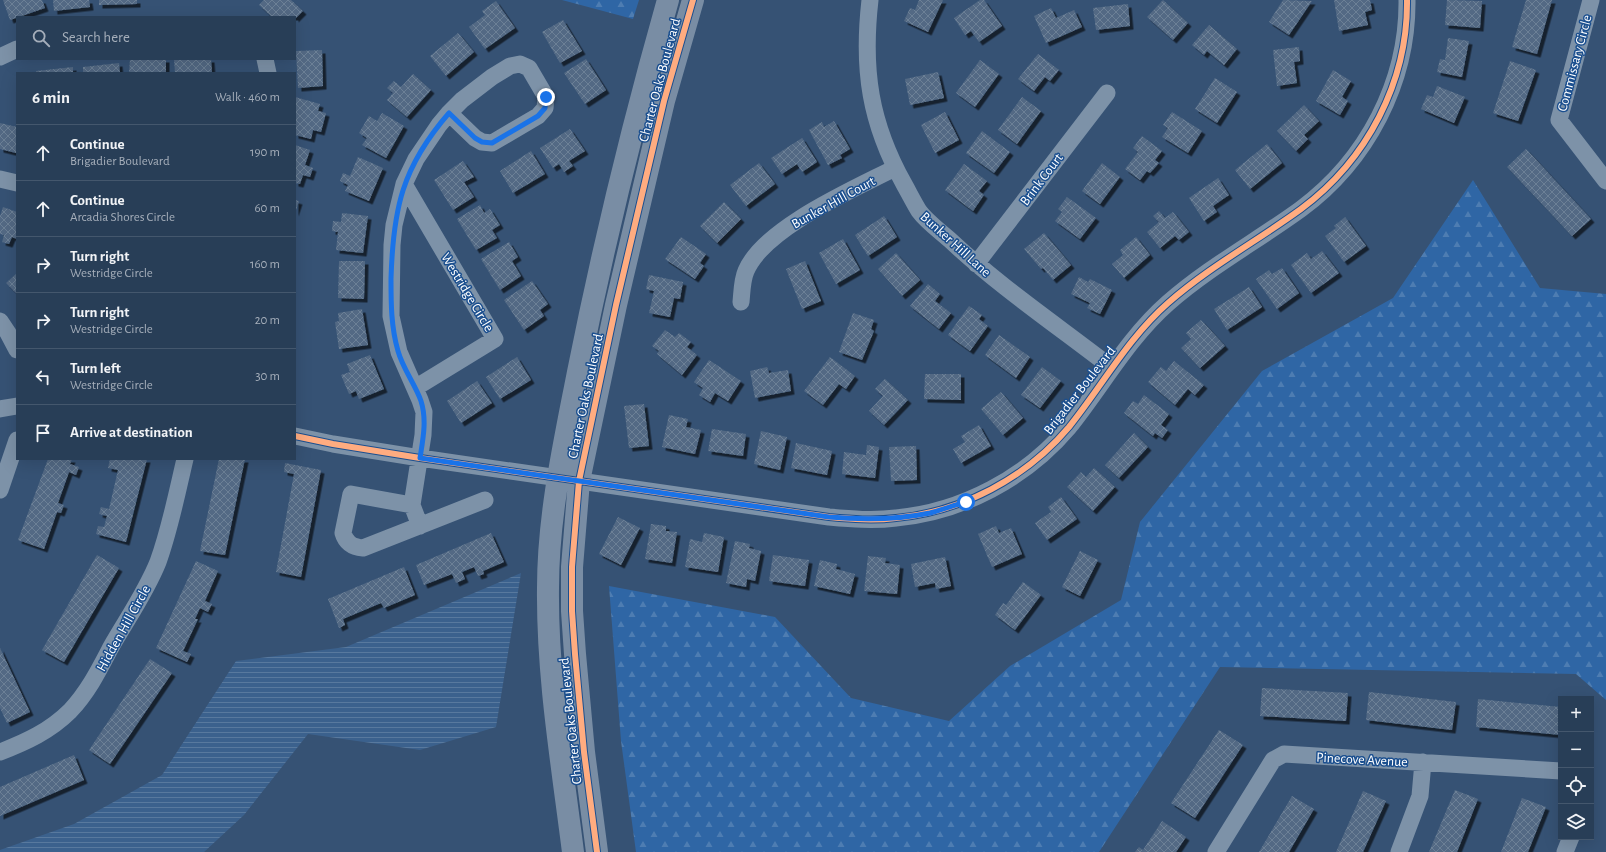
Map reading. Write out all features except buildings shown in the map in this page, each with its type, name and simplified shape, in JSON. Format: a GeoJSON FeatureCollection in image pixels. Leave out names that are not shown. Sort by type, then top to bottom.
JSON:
{"type":"FeatureCollection","features":[{"type":"Feature","properties":{"kind":"street","name":"Charter Oaks Boulevard"},"geometry":{"type":"LineString","coordinates":[[573,852],[548,638],[550,532],[557,478],[593,297],[641,95],[668,0]]}},
{"type":"Feature","properties":{"kind":"street","name":"Charter Oaks Boulevard"},"geometry":{"type":"LineString","coordinates":[[597,852],[584,752],[572,611],[572,567],[579,481],[616,305],[664,100],[693,0]]}},
{"type":"Feature","properties":{"kind":"street","name":"Bunker Hill Lane"},"geometry":{"type":"LineString","coordinates":[[870,0],[867,24],[867,67],[872,106],[884,145],[895,168],[920,211],[976,264],[1112,368]]}},
{"type":"Feature","properties":{"kind":"street","name":"Brigadier Boulevard"},"geometry":{"type":"LineString","coordinates":[[296,436],[333,444],[420,458],[829,517],[859,520],[896,518],[931,513],[966,502],[999,486],[1037,459],[1068,427],[1141,331],[1166,304],[1206,272],[1302,208],[1327,187],[1352,159],[1366,141],[1389,97],[1397,73],[1404,43],[1406,0]]}},
{"type":"Feature","properties":{"kind":"street","name":"Commissary Circle"},"geometry":{"type":"LineString","coordinates":[[1591,0],[1558,120],[1606,181]]}},
{"type":"Feature","properties":{"kind":"street"},"geometry":{"type":"LineString","coordinates":[[0,58],[16,50]]}},
{"type":"Feature","properties":{"kind":"street"},"geometry":{"type":"LineString","coordinates":[[265,60],[268,72]]}},
{"type":"Feature","properties":{"kind":"street"},"geometry":{"type":"LineString","coordinates":[[420,526],[412,505],[423,435],[424,412],[415,388],[398,352],[392,316],[392,245],[394,224],[404,184],[427,140],[449,113],[462,100],[492,77],[510,66],[520,64],[529,68],[546,97],[545,108],[538,116],[492,143],[482,142],[475,138],[449,113]]}},
{"type":"Feature","properties":{"kind":"street","name":"Brink Court"},"geometry":{"type":"LineString","coordinates":[[976,264],[1107,93]]}},
{"type":"Feature","properties":{"kind":"street","name":"Bunker Hill Court"},"geometry":{"type":"LineString","coordinates":[[740,302],[746,272],[761,248],[784,229],[809,213],[895,168]]}},
{"type":"Feature","properties":{"kind":"street"},"geometry":{"type":"LineString","coordinates":[[0,179],[16,183]]}},
{"type":"Feature","properties":{"kind":"street","name":"Westridge Circle"},"geometry":{"type":"LineString","coordinates":[[404,184],[495,338],[415,388]]}},
{"type":"Feature","properties":{"kind":"street"},"geometry":{"type":"LineString","coordinates":[[0,322],[16,348]]}},
{"type":"Feature","properties":{"kind":"street"},"geometry":{"type":"LineString","coordinates":[[0,409],[16,406]]}},
{"type":"Feature","properties":{"kind":"street"},"geometry":{"type":"LineString","coordinates":[[0,490],[16,443]]}},
{"type":"Feature","properties":{"kind":"street","name":"Hidden Hill Circle"},"geometry":{"type":"LineString","coordinates":[[0,752],[20,745],[46,731],[70,711],[87,691],[148,584],[158,562],[167,535],[185,460]]}},
{"type":"Feature","properties":{"kind":"street"},"geometry":{"type":"LineString","coordinates":[[412,505],[351,494],[343,533],[345,539],[350,544],[363,548],[484,500]]}},
{"type":"Feature","properties":{"kind":"street","name":"Pinecove Avenue"},"geometry":{"type":"LineString","coordinates":[[1216,852],[1273,760],[1284,754],[1558,770]]}},
{"type":"Feature","properties":{"kind":"street"},"geometry":{"type":"LineString","coordinates":[[1399,852],[1420,796],[1423,762]]}},
{"type":"Feature","properties":{"kind":"street"},"geometry":{"type":"LineString","coordinates":[[1566,852],[1570,840]]}},
{"type":"Feature","properties":{"kind":"green space"},"geometry":{"type":"Polygon","coordinates":[[[562,0],[639,0],[633,19],[562,0]]]}},
{"type":"Feature","properties":{"kind":"green space"},"geometry":{"type":"Polygon","coordinates":[[[1473,180],[1540,288],[1606,294],[1606,700],[1576,674],[1220,667],[1099,852],[636,852],[621,741],[609,586],[775,617],[851,698],[949,721],[1010,666],[1121,600],[1140,522],[1262,371],[1393,298],[1473,180]]]}},
{"type":"Feature","properties":{"kind":"shaded area"},"geometry":{"type":"Polygon","coordinates":[[[521,573],[496,727],[420,750],[308,734],[244,815],[204,852],[0,852],[0,850],[74,824],[162,775],[236,661],[346,647],[521,573]]]}},
{"type":"Feature","properties":{"kind":"cycle path"},"geometry":{"type":"LineString","coordinates":[[597,852],[584,752],[572,611],[572,567],[579,481],[616,305],[664,101],[693,0]]}},
{"type":"Feature","properties":{"kind":"cycle path"},"geometry":{"type":"LineString","coordinates":[[296,436],[333,444],[420,458],[829,517],[870,520],[896,518],[921,514],[968,500],[1013,477],[1052,445],[1069,427],[1140,331],[1168,303],[1216,266],[1301,209],[1325,189],[1346,167],[1364,143],[1379,117],[1391,89],[1400,60],[1405,31],[1407,0]]}},
{"type":"Feature","properties":{"kind":"route"},"geometry":{"type":"LineString","coordinates":[[546,97],[545,108],[538,116],[492,143],[482,142],[475,138],[449,113],[427,140],[404,184],[394,224],[392,245],[392,316],[398,352],[424,412],[420,458],[829,517],[859,520],[896,518],[931,513],[966,502]]}}]}
